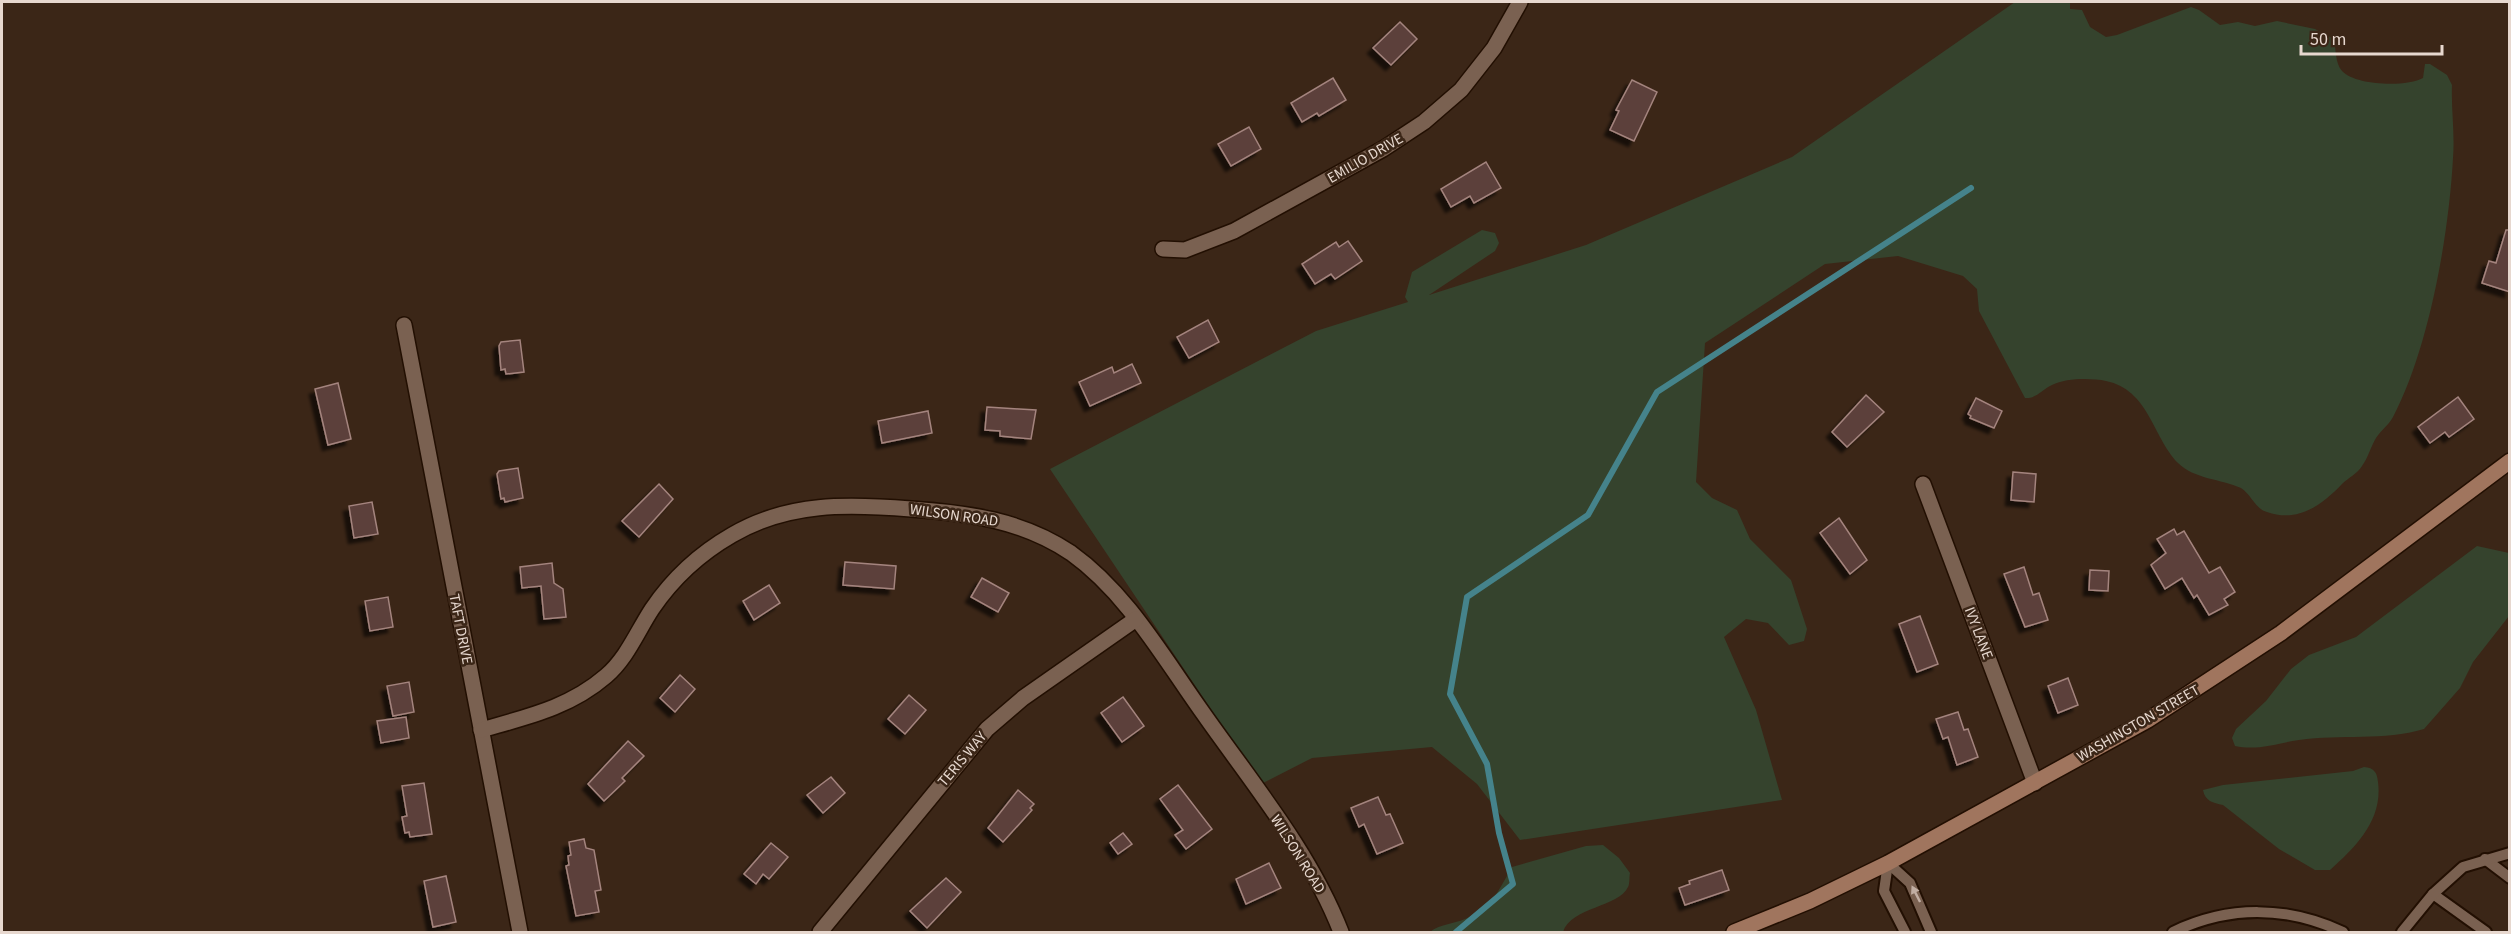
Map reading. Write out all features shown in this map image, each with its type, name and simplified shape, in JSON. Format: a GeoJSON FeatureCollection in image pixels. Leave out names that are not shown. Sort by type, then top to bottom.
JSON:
{"type":"FeatureCollection","features":[{"type":"Feature","properties":{"kind":"main road","name":"WASHINGTON STREET"},"geometry":{"type":"LineString","coordinates":[[1734,933],[1810,901],[1888,863],[2148,720],[2220,675],[2319,606],[2510,461]]}},
{"type":"Feature","properties":{"kind":"street","name":"EMILIO DRIVE"},"geometry":{"type":"LineString","coordinates":[[1163,249],[1185,250],[1234,231],[1383,149],[1424,122],[1461,90],[1494,48],[1520,2]]}},
{"type":"Feature","properties":{"kind":"street","name":"TAFT DRIVE"},"geometry":{"type":"LineString","coordinates":[[404,325],[519,933]]}},
{"type":"Feature","properties":{"kind":"street","name":"IVY LANE"},"geometry":{"type":"LineString","coordinates":[[1923,484],[2035,783]]}},
{"type":"Feature","properties":{"kind":"street","name":"WILSON ROAD"},"geometry":{"type":"LineString","coordinates":[[481,730],[565,704],[609,674],[625,655],[666,590],[687,567],[709,549],[753,523],[822,506],[849,504],[958,512],[1006,522],[1048,540],[1086,565],[1136,619],[1290,837],[1322,891],[1341,933]]}},
{"type":"Feature","properties":{"kind":"street","name":"TERIS WAY"},"geometry":{"type":"LineString","coordinates":[[820,933],[987,729],[1023,698],[1136,619]]}},
{"type":"Feature","properties":{"kind":"lane"},"geometry":{"type":"LineString","coordinates":[[2402,933],[2433,894],[2463,867],[2510,853]]}},
{"type":"Feature","properties":{"kind":"lane"},"geometry":{"type":"LineString","coordinates":[[2485,859],[2510,878]]}},
{"type":"Feature","properties":{"kind":"lane"},"geometry":{"type":"LineString","coordinates":[[1888,863],[1884,891],[1905,933]]}},
{"type":"Feature","properties":{"kind":"lane"},"geometry":{"type":"LineString","coordinates":[[1888,863],[1910,883],[1932,933]]}},
{"type":"Feature","properties":{"kind":"lane"},"geometry":{"type":"LineString","coordinates":[[2433,894],[2486,933]]}},
{"type":"Feature","properties":{"kind":"lane"},"geometry":{"type":"LineString","coordinates":[[2173,933],[2211,917],[2249,911],[2292,914],[2311,918],[2343,933]]}},
{"type":"Feature","properties":{"kind":"green space"},"geometry":{"type":"Polygon","coordinates":[[[2015,2],[2070,2],[2070,9],[2082,10],[2090,27],[2106,37],[2191,7],[2220,25],[2238,22],[2255,26],[2277,21],[2315,29],[2334,39],[2340,68],[2358,80],[2382,84],[2415,81],[2423,78],[2425,64],[2430,64],[2447,75],[2452,85],[2453,158],[2447,221],[2435,290],[2427,325],[2406,389],[2391,420],[2376,438],[2358,471],[2326,499],[2309,510],[2289,515],[2267,512],[2259,508],[2241,488],[2200,476],[2178,463],[2141,404],[2120,386],[2100,380],[2071,380],[2058,383],[2036,395],[2025,398],[1979,311],[1977,289],[1963,276],[1898,256],[1825,264],[1705,343],[1696,482],[1712,498],[1737,510],[1750,539],[1791,580],[1807,629],[1804,641],[1789,645],[1768,623],[1746,619],[1724,637],[1756,710],[1782,800],[1520,840],[1477,784],[1432,747],[1312,758],[1261,784],[1050,469],[1316,331],[1408,302],[1405,297],[1412,272],[1482,230],[1495,233],[1499,243],[1495,251],[1429,295],[1586,245],[1792,157],[2015,2]]]}},
{"type":"Feature","properties":{"kind":"green space"},"geometry":{"type":"Polygon","coordinates":[[[2477,546],[2509,553],[2509,616],[2473,662],[2460,688],[2424,729],[2394,735],[2331,737],[2260,747],[2235,746],[2232,738],[2236,729],[2266,701],[2291,669],[2309,655],[2356,637],[2477,546]]]}},
{"type":"Feature","properties":{"kind":"green space"},"geometry":{"type":"Polygon","coordinates":[[[2364,767],[2373,770],[2377,776],[2376,809],[2366,832],[2330,870],[2315,870],[2279,849],[2223,805],[2208,799],[2203,790],[2223,785],[2353,771],[2364,767]]]}},
{"type":"Feature","properties":{"kind":"green space"},"geometry":{"type":"Polygon","coordinates":[[[1603,845],[1619,858],[1630,873],[1629,886],[1615,899],[1575,917],[1563,932],[1430,932],[1465,919],[1482,909],[1494,897],[1512,867],[1586,846],[1603,845]]]}},
{"type":"Feature","properties":{"kind":"building"},"geometry":{"type":"Polygon","coordinates":[[[1400,22],[1417,39],[1391,65],[1373,48],[1400,22]]]}},
{"type":"Feature","properties":{"kind":"building"},"geometry":{"type":"Polygon","coordinates":[[[1333,78],[1346,100],[1319,116],[1317,113],[1302,122],[1291,103],[1333,78]]]}},
{"type":"Feature","properties":{"kind":"building"},"geometry":{"type":"Polygon","coordinates":[[[1632,80],[1657,92],[1634,141],[1610,130],[1619,111],[1616,110],[1632,80]]]}},
{"type":"Feature","properties":{"kind":"building"},"geometry":{"type":"Polygon","coordinates":[[[1249,127],[1261,149],[1231,166],[1218,144],[1249,127]]]}},
{"type":"Feature","properties":{"kind":"building"},"geometry":{"type":"Polygon","coordinates":[[[1486,162],[1501,188],[1474,203],[1470,196],[1451,207],[1441,189],[1486,162]]]}},
{"type":"Feature","properties":{"kind":"building"},"geometry":{"type":"Polygon","coordinates":[[[2506,230],[2510,230],[2510,292],[2482,283],[2489,261],[2496,263],[2506,230]]]}},
{"type":"Feature","properties":{"kind":"building"},"geometry":{"type":"Polygon","coordinates":[[[1348,241],[1362,261],[1335,279],[1331,274],[1315,284],[1302,264],[1336,242],[1339,247],[1348,241]]]}},
{"type":"Feature","properties":{"kind":"building"},"geometry":{"type":"Polygon","coordinates":[[[1208,320],[1219,342],[1189,358],[1177,337],[1208,320]]]}},
{"type":"Feature","properties":{"kind":"building"},"geometry":{"type":"Polygon","coordinates":[[[520,340],[524,372],[506,374],[505,369],[501,370],[499,346],[501,342],[520,340]]]}},
{"type":"Feature","properties":{"kind":"building"},"geometry":{"type":"Polygon","coordinates":[[[1132,364],[1141,383],[1090,406],[1079,382],[1112,367],[1114,373],[1132,364]]]}},
{"type":"Feature","properties":{"kind":"building"},"geometry":{"type":"Polygon","coordinates":[[[338,383],[351,439],[328,445],[315,389],[338,383]]]}},
{"type":"Feature","properties":{"kind":"building"},"geometry":{"type":"Polygon","coordinates":[[[1866,395],[1884,412],[1847,447],[1832,432],[1866,395]]]}},
{"type":"Feature","properties":{"kind":"building"},"geometry":{"type":"Polygon","coordinates":[[[2458,397],[2474,419],[2449,437],[2445,432],[2430,443],[2418,427],[2458,397]]]}},
{"type":"Feature","properties":{"kind":"building"},"geometry":{"type":"Polygon","coordinates":[[[1976,398],[2002,411],[1994,428],[1970,418],[1968,414],[1976,398]]]}},
{"type":"Feature","properties":{"kind":"building"},"geometry":{"type":"Polygon","coordinates":[[[987,407],[1036,410],[1031,439],[1000,436],[1000,431],[985,430],[987,407]]]}},
{"type":"Feature","properties":{"kind":"building"},"geometry":{"type":"Polygon","coordinates":[[[928,411],[932,433],[882,443],[878,421],[928,411]]]}},
{"type":"Feature","properties":{"kind":"building"},"geometry":{"type":"Polygon","coordinates":[[[518,468],[523,498],[505,502],[504,498],[501,499],[497,474],[499,471],[518,468]]]}},
{"type":"Feature","properties":{"kind":"building"},"geometry":{"type":"Polygon","coordinates":[[[2013,472],[2036,474],[2034,502],[2011,500],[2013,472]]]}},
{"type":"Feature","properties":{"kind":"building"},"geometry":{"type":"Polygon","coordinates":[[[659,484],[673,499],[639,537],[622,521],[659,484]]]}},
{"type":"Feature","properties":{"kind":"building"},"geometry":{"type":"Polygon","coordinates":[[[372,502],[378,534],[354,538],[349,506],[372,502]]]}},
{"type":"Feature","properties":{"kind":"building"},"geometry":{"type":"Polygon","coordinates":[[[1839,518],[1867,560],[1850,574],[1820,533],[1839,518]]]}},
{"type":"Feature","properties":{"kind":"building"},"geometry":{"type":"Polygon","coordinates":[[[2174,529],[2177,535],[2184,531],[2209,573],[2220,567],[2235,592],[2224,599],[2228,605],[2209,615],[2197,595],[2194,598],[2182,578],[2165,589],[2151,565],[2166,553],[2157,539],[2174,529]]]}},
{"type":"Feature","properties":{"kind":"building"},"geometry":{"type":"Polygon","coordinates":[[[845,562],[896,566],[894,589],[843,585],[845,562]]]}},
{"type":"Feature","properties":{"kind":"building"},"geometry":{"type":"Polygon","coordinates":[[[552,563],[554,583],[563,589],[566,617],[544,619],[541,586],[522,588],[520,567],[552,563]]]}},
{"type":"Feature","properties":{"kind":"building"},"geometry":{"type":"Polygon","coordinates":[[[2024,567],[2033,595],[2039,593],[2048,620],[2025,627],[2004,574],[2024,567]]]}},
{"type":"Feature","properties":{"kind":"building"},"geometry":{"type":"Polygon","coordinates":[[[2090,570],[2109,571],[2108,591],[2089,590],[2090,570]]]}},
{"type":"Feature","properties":{"kind":"building"},"geometry":{"type":"Polygon","coordinates":[[[982,578],[1009,593],[998,612],[971,597],[982,578]]]}},
{"type":"Feature","properties":{"kind":"building"},"geometry":{"type":"Polygon","coordinates":[[[769,585],[780,603],[754,620],[743,601],[769,585]]]}},
{"type":"Feature","properties":{"kind":"building"},"geometry":{"type":"Polygon","coordinates":[[[388,597],[393,627],[370,631],[365,601],[388,597]]]}},
{"type":"Feature","properties":{"kind":"building"},"geometry":{"type":"Polygon","coordinates":[[[1920,616],[1938,664],[1917,672],[1899,624],[1920,616]]]}},
{"type":"Feature","properties":{"kind":"building"},"geometry":{"type":"Polygon","coordinates":[[[680,675],[695,689],[675,712],[660,698],[680,675]]]}},
{"type":"Feature","properties":{"kind":"building"},"geometry":{"type":"Polygon","coordinates":[[[2068,678],[2078,705],[2058,713],[2048,686],[2068,678]]]}},
{"type":"Feature","properties":{"kind":"building"},"geometry":{"type":"Polygon","coordinates":[[[409,682],[414,712],[393,716],[387,686],[409,682]]]}},
{"type":"Feature","properties":{"kind":"building"},"geometry":{"type":"Polygon","coordinates":[[[909,695],[926,710],[905,734],[888,719],[909,695]]]}},
{"type":"Feature","properties":{"kind":"building"},"geometry":{"type":"Polygon","coordinates":[[[1123,697],[1144,726],[1122,742],[1101,713],[1123,697]]]}},
{"type":"Feature","properties":{"kind":"building"},"geometry":{"type":"Polygon","coordinates":[[[1958,712],[1964,730],[1968,729],[1978,757],[1957,765],[1948,737],[1943,739],[1936,719],[1958,712]]]}},
{"type":"Feature","properties":{"kind":"building"},"geometry":{"type":"Polygon","coordinates":[[[406,717],[409,738],[381,743],[377,721],[406,717]]]}},
{"type":"Feature","properties":{"kind":"building"},"geometry":{"type":"Polygon","coordinates":[[[628,741],[644,756],[622,778],[625,781],[604,801],[588,784],[628,741]]]}},
{"type":"Feature","properties":{"kind":"building"},"geometry":{"type":"Polygon","coordinates":[[[831,777],[845,793],[823,813],[807,795],[831,777]]]}},
{"type":"Feature","properties":{"kind":"building"},"geometry":{"type":"Polygon","coordinates":[[[424,783],[432,834],[410,837],[409,832],[405,833],[402,817],[407,816],[402,786],[424,783]]]}},
{"type":"Feature","properties":{"kind":"building"},"geometry":{"type":"Polygon","coordinates":[[[1178,785],[1212,829],[1186,849],[1175,835],[1183,830],[1160,799],[1178,785]]]}},
{"type":"Feature","properties":{"kind":"building"},"geometry":{"type":"Polygon","coordinates":[[[1018,790],[1034,804],[1030,808],[1032,810],[1003,842],[988,828],[1018,790]]]}},
{"type":"Feature","properties":{"kind":"building"},"geometry":{"type":"Polygon","coordinates":[[[1378,797],[1386,815],[1390,814],[1403,843],[1377,854],[1364,824],[1359,827],[1351,808],[1378,797]]]}},
{"type":"Feature","properties":{"kind":"building"},"geometry":{"type":"Polygon","coordinates":[[[1123,833],[1132,844],[1118,854],[1110,843],[1123,833]]]}},
{"type":"Feature","properties":{"kind":"building"},"geometry":{"type":"Polygon","coordinates":[[[584,839],[586,848],[594,850],[601,890],[595,891],[599,912],[576,916],[566,866],[569,865],[568,856],[571,855],[569,842],[584,839]]]}},
{"type":"Feature","properties":{"kind":"building"},"geometry":{"type":"Polygon","coordinates":[[[771,843],[788,857],[769,879],[763,874],[756,884],[744,874],[771,843]]]}},
{"type":"Feature","properties":{"kind":"building"},"geometry":{"type":"Polygon","coordinates":[[[1269,863],[1281,888],[1246,904],[1236,879],[1269,863]]]}},
{"type":"Feature","properties":{"kind":"building"},"geometry":{"type":"Polygon","coordinates":[[[1722,870],[1729,890],[1685,905],[1679,888],[1690,884],[1689,881],[1722,870]]]}},
{"type":"Feature","properties":{"kind":"building"},"geometry":{"type":"Polygon","coordinates":[[[446,876],[456,922],[433,927],[424,881],[446,876]]]}},
{"type":"Feature","properties":{"kind":"building"},"geometry":{"type":"Polygon","coordinates":[[[946,878],[961,892],[927,928],[910,911],[946,878]]]}},
{"type":"Feature","properties":{"kind":"waterway"},"geometry":{"type":"LineString","coordinates":[[1456,932],[1513,884],[1499,833],[1487,764],[1450,694],[1467,597],[1588,515],[1657,392],[1971,188]]}}]}
